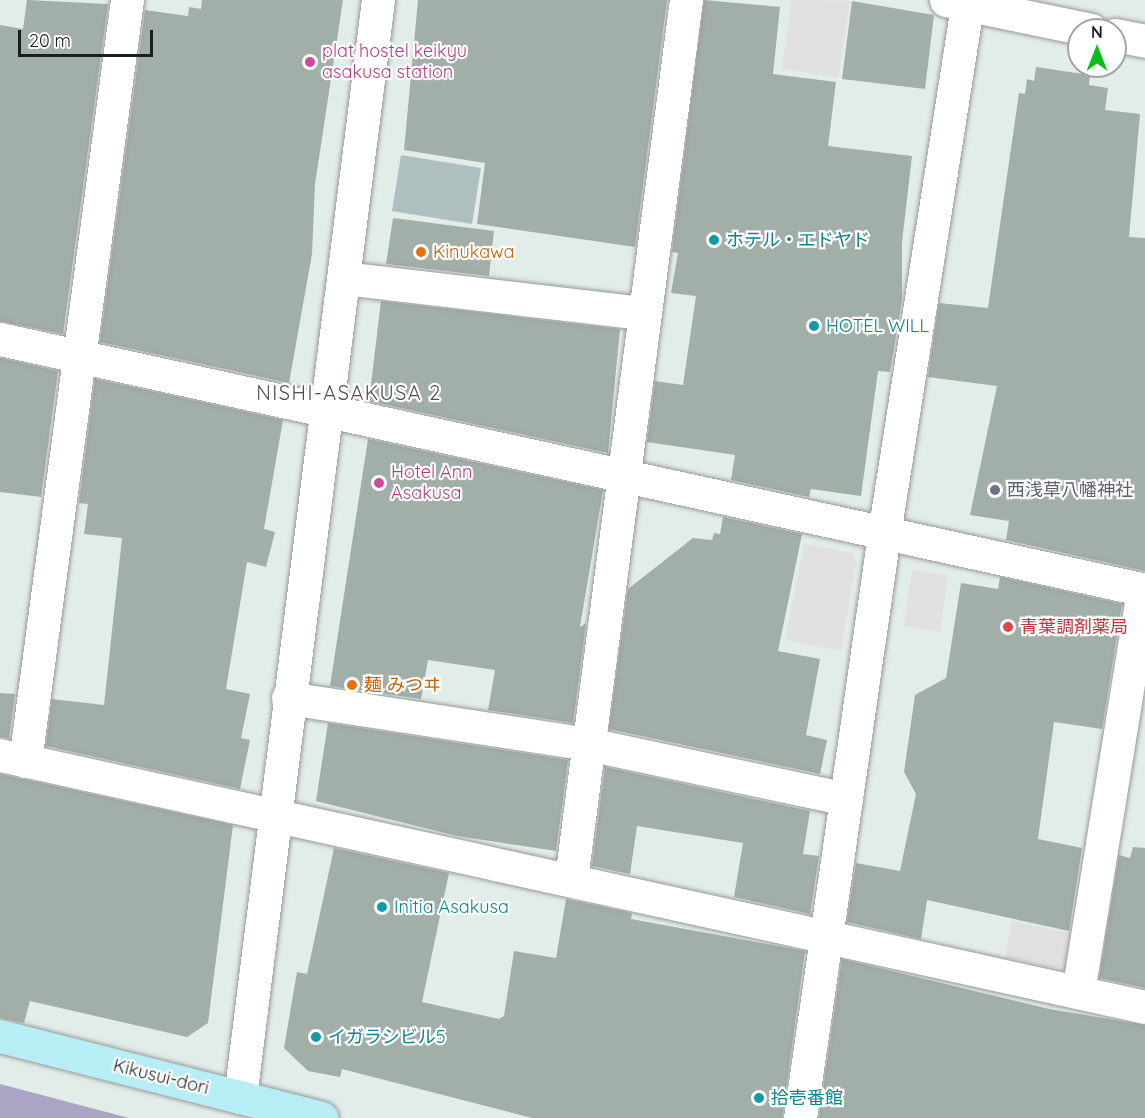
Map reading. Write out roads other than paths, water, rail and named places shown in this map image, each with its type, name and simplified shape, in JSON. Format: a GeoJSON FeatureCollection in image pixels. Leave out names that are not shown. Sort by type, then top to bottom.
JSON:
{"type":"FeatureCollection","features":[{"type":"Feature","properties":{"kind":"street"},"geometry":{"type":"LineString","coordinates":[[127,0],[79,357],[12,758],[272,818],[571,879],[1145,1007]]}},
{"type":"Feature","properties":{"kind":"street"},"geometry":{"type":"LineString","coordinates":[[238,1108],[272,818],[327,412],[378,0]]}},
{"type":"Feature","properties":{"kind":"street"},"geometry":{"type":"LineString","coordinates":[[571,879],[686,0]]}},
{"type":"Feature","properties":{"kind":"street"},"geometry":{"type":"LineString","coordinates":[[800,1118],[960,2],[1067,25]]}},
{"type":"Feature","properties":{"kind":"street"},"geometry":{"type":"LineString","coordinates":[[1127,37],[1145,41]]}},
{"type":"Feature","properties":{"kind":"street"},"geometry":{"type":"LineString","coordinates":[[344,278],[644,314]]}},
{"type":"Feature","properties":{"kind":"street"},"geometry":{"type":"LineString","coordinates":[[0,339],[1144,590],[1078,992]]}},
{"type":"Feature","properties":{"kind":"street"},"geometry":{"type":"LineString","coordinates":[[288,698],[588,744],[846,799]]}},
{"type":"Feature","properties":{"kind":"street","name":"Kikusui-dori"},"geometry":{"type":"LineString","coordinates":[[0,1036],[238,1108],[322,1118]]}},
{"type":"Feature","properties":{"kind":"place","name":"plat hostel keikyu asakusa station"},"geometry":{"type":"Point","coordinates":[310,62]}},
{"type":"Feature","properties":{"kind":"place","name":"ホテル・エドヤド"},"geometry":{"type":"Point","coordinates":[714,240]}},
{"type":"Feature","properties":{"kind":"place","name":"Kinukawa"},"geometry":{"type":"Point","coordinates":[421,252]}},
{"type":"Feature","properties":{"kind":"place","name":"HOTEL WILL"},"geometry":{"type":"Point","coordinates":[814,326]}},
{"type":"Feature","properties":{"kind":"place","name":"Hotel Ann Asakusa"},"geometry":{"type":"Point","coordinates":[379,483]}},
{"type":"Feature","properties":{"kind":"place","name":"西浅草八幡神社"},"geometry":{"type":"Point","coordinates":[995,490]}},
{"type":"Feature","properties":{"kind":"place","name":"青葉調剤薬局"},"geometry":{"type":"Point","coordinates":[1008,627]}},
{"type":"Feature","properties":{"kind":"place","name":"麺 みつヰ"},"geometry":{"type":"Point","coordinates":[352,685]}},
{"type":"Feature","properties":{"kind":"place","name":"Initia Asakusa"},"geometry":{"type":"Point","coordinates":[382,907]}},
{"type":"Feature","properties":{"kind":"place","name":"イガラシビル5"},"geometry":{"type":"Point","coordinates":[316,1037]}},
{"type":"Feature","properties":{"kind":"place","name":"拾壱番館"},"geometry":{"type":"Point","coordinates":[759,1098]}},
{"type":"Feature","properties":{"kind":"district","name":"NISHI-ASAKUSA 2"},"geometry":{"type":"Point","coordinates":[349,392]}}]}
